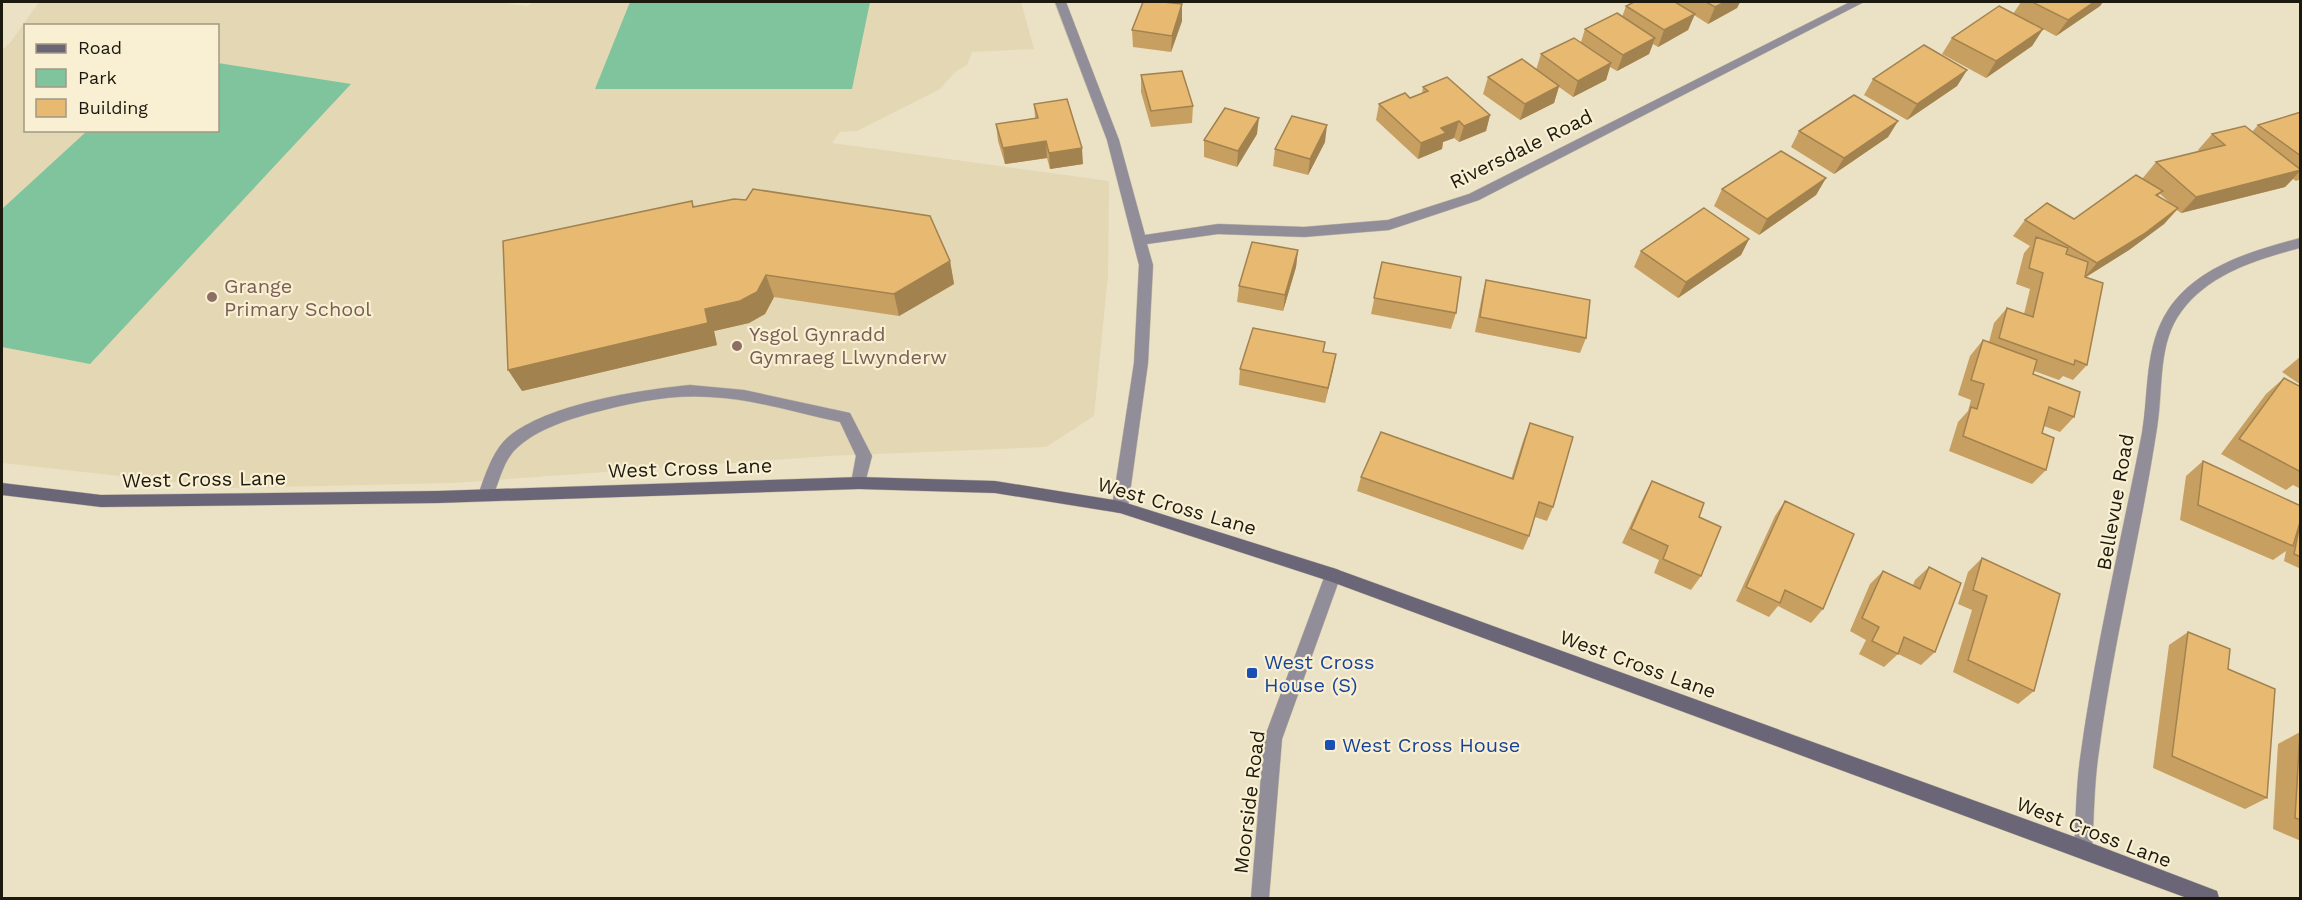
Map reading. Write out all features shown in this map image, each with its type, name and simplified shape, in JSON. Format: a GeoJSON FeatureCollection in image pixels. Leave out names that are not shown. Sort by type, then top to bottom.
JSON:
{"type":"FeatureCollection","features":[{"type":"Feature","properties":{"kind":"street"},"geometry":{"type":"LineString","coordinates":[[1060,2],[1113,140],[1146,265],[1141,363],[1120,507]]}},
{"type":"Feature","properties":{"kind":"street","name":"Riversdale Road"},"geometry":{"type":"LineString","coordinates":[[1139,242],[1218,229],[1304,232],[1389,225],[1473,197],[1858,2]]}},
{"type":"Feature","properties":{"kind":"street","name":"Bellevue Road"},"geometry":{"type":"LineString","coordinates":[[2083,849],[2089,760],[2164,335],[2171,315],[2193,289],[2221,270],[2260,253],[2301,243]]}},
{"type":"Feature","properties":{"kind":"street"},"geometry":{"type":"LineString","coordinates":[[486,495],[495,471],[513,442],[544,423],[636,397],[709,390],[845,417],[864,456],[859,483]]}},
{"type":"Feature","properties":{"kind":"street","name":"West Cross Lane"},"geometry":{"type":"LineString","coordinates":[[2,489],[101,501],[486,495],[859,483],[995,487],[1120,507],[1333,575],[2083,849],[2210,898]]}},
{"type":"Feature","properties":{"kind":"street","name":"Moorside Road"},"geometry":{"type":"LineString","coordinates":[[1260,898],[1273,739],[1333,575]]}},
{"type":"Feature","properties":{"kind":"shaded area"},"geometry":{"type":"Polygon","coordinates":[[[39,2],[498,2],[527,6],[534,2],[1021,2],[1034,49],[972,52],[967,65],[955,72],[940,89],[857,131],[840,132],[832,143],[1109,181],[1108,275],[1094,416],[1046,447],[828,456],[453,483],[229,488],[2,463],[2,50],[10,43],[39,2]]]}},
{"type":"Feature","properties":{"kind":"green space"},"geometry":{"type":"Polygon","coordinates":[[[630,2],[870,2],[852,89],[595,89],[630,2]]]}},
{"type":"Feature","properties":{"kind":"green space"},"geometry":{"type":"Polygon","coordinates":[[[219,63],[351,84],[90,364],[2,347],[2,209],[86,132],[219,132],[219,63]]]}},
{"type":"Feature","properties":{"kind":"building"},"geometry":{"type":"Polygon","coordinates":[[[1143,2],[1182,4],[1172,36],[1132,30],[1143,2]]]}},
{"type":"Feature","properties":{"kind":"building"},"geometry":{"type":"Polygon","coordinates":[[[1634,2],[1675,2],[1695,14],[1664,30],[1626,6],[1634,2]]]}},
{"type":"Feature","properties":{"kind":"building"},"geometry":{"type":"Polygon","coordinates":[[[1706,2],[1725,2],[1715,7],[1706,2]]]}},
{"type":"Feature","properties":{"kind":"building"},"geometry":{"type":"Polygon","coordinates":[[[2032,2],[2094,2],[2068,20],[2032,2]]]}},
{"type":"Feature","properties":{"kind":"building"},"geometry":{"type":"Polygon","coordinates":[[[1999,6],[2043,29],[1996,61],[1952,38],[1999,6]]]}},
{"type":"Feature","properties":{"kind":"building"},"geometry":{"type":"Polygon","coordinates":[[[1617,13],[1655,38],[1623,55],[1585,29],[1617,13]]]}},
{"type":"Feature","properties":{"kind":"building"},"geometry":{"type":"Polygon","coordinates":[[[1574,38],[1611,63],[1578,81],[1541,54],[1574,38]]]}},
{"type":"Feature","properties":{"kind":"building"},"geometry":{"type":"Polygon","coordinates":[[[1924,45],[1967,70],[1917,104],[1873,79],[1924,45]]]}},
{"type":"Feature","properties":{"kind":"building"},"geometry":{"type":"Polygon","coordinates":[[[1522,59],[1559,86],[1525,104],[1488,77],[1522,59]]]}},
{"type":"Feature","properties":{"kind":"building"},"geometry":{"type":"Polygon","coordinates":[[[1182,71],[1193,106],[1151,111],[1141,75],[1182,71]]]}},
{"type":"Feature","properties":{"kind":"building"},"geometry":{"type":"Polygon","coordinates":[[[1447,77],[1490,115],[1464,126],[1459,121],[1441,128],[1446,133],[1421,143],[1379,104],[1405,93],[1410,98],[1428,91],[1423,87],[1447,77]]]}},
{"type":"Feature","properties":{"kind":"building"},"geometry":{"type":"Polygon","coordinates":[[[1854,95],[1898,121],[1844,158],[1799,131],[1854,95]]]}},
{"type":"Feature","properties":{"kind":"building"},"geometry":{"type":"Polygon","coordinates":[[[1067,99],[1082,148],[1049,153],[1046,141],[1003,148],[996,124],[1038,118],[1034,104],[1067,99]]]}},
{"type":"Feature","properties":{"kind":"building"},"geometry":{"type":"Polygon","coordinates":[[[1225,108],[1259,118],[1238,151],[1204,140],[1225,108]]]}},
{"type":"Feature","properties":{"kind":"building"},"geometry":{"type":"Polygon","coordinates":[[[2301,112],[2301,156],[2258,125],[2301,112]]]}},
{"type":"Feature","properties":{"kind":"building"},"geometry":{"type":"Polygon","coordinates":[[[1292,116],[1327,125],[1310,159],[1275,149],[1292,116]]]}},
{"type":"Feature","properties":{"kind":"building"},"geometry":{"type":"Polygon","coordinates":[[[2245,126],[2301,170],[2196,197],[2156,162],[2225,145],[2212,134],[2245,126]]]}},
{"type":"Feature","properties":{"kind":"building"},"geometry":{"type":"Polygon","coordinates":[[[1781,151],[1826,178],[1767,219],[1722,189],[1781,151]]]}},
{"type":"Feature","properties":{"kind":"building"},"geometry":{"type":"Polygon","coordinates":[[[2136,175],[2163,191],[2156,195],[2178,208],[2144,234],[2097,263],[2025,220],[2047,203],[2074,219],[2136,175]]]}},
{"type":"Feature","properties":{"kind":"building"},"geometry":{"type":"Polygon","coordinates":[[[753,189],[930,216],[950,261],[894,294],[766,275],[757,292],[740,301],[705,309],[708,323],[508,370],[503,241],[692,201],[693,207],[734,199],[746,200],[753,189]]]}},
{"type":"Feature","properties":{"kind":"building"},"geometry":{"type":"Polygon","coordinates":[[[1704,208],[1749,239],[1686,282],[1641,251],[1704,208]]]}},
{"type":"Feature","properties":{"kind":"building"},"geometry":{"type":"Polygon","coordinates":[[[2036,237],[2068,248],[2066,254],[2088,262],[2085,277],[2103,283],[2087,365],[2075,360],[2074,365],[1999,338],[2007,308],[2033,317],[2043,273],[2029,268],[2036,237]]]}},
{"type":"Feature","properties":{"kind":"building"},"geometry":{"type":"Polygon","coordinates":[[[1252,242],[1298,250],[1285,295],[1239,286],[1252,242]]]}},
{"type":"Feature","properties":{"kind":"building"},"geometry":{"type":"Polygon","coordinates":[[[1382,262],[1461,277],[1456,313],[1374,298],[1382,262]]]}},
{"type":"Feature","properties":{"kind":"building"},"geometry":{"type":"Polygon","coordinates":[[[1486,280],[1590,300],[1586,338],[1480,317],[1486,280]]]}},
{"type":"Feature","properties":{"kind":"building"},"geometry":{"type":"Polygon","coordinates":[[[1253,328],[1325,342],[1323,352],[1336,354],[1328,388],[1240,369],[1253,328]]]}},
{"type":"Feature","properties":{"kind":"building"},"geometry":{"type":"Polygon","coordinates":[[[1983,340],[2037,360],[2033,374],[2080,392],[2074,417],[2049,407],[2042,433],[2054,438],[2046,470],[1963,436],[1971,407],[1977,409],[1984,384],[1971,380],[1983,340]]]}},
{"type":"Feature","properties":{"kind":"building"},"geometry":{"type":"Polygon","coordinates":[[[2284,378],[2301,387],[2301,472],[2239,439],[2284,378]]]}},
{"type":"Feature","properties":{"kind":"building"},"geometry":{"type":"Polygon","coordinates":[[[1530,423],[1573,437],[1553,507],[1539,502],[1529,536],[1361,477],[1381,432],[1513,479],[1530,423]]]}},
{"type":"Feature","properties":{"kind":"building"},"geometry":{"type":"Polygon","coordinates":[[[2203,461],[2301,506],[2301,519],[2293,546],[2198,505],[2203,461]]]}},
{"type":"Feature","properties":{"kind":"building"},"geometry":{"type":"Polygon","coordinates":[[[1652,481],[1704,503],[1699,517],[1721,527],[1701,576],[1663,559],[1668,546],[1631,529],[1652,481]]]}},
{"type":"Feature","properties":{"kind":"building"},"geometry":{"type":"Polygon","coordinates":[[[1785,501],[1854,534],[1823,609],[1785,590],[1780,603],[1746,587],[1785,501]]]}},
{"type":"Feature","properties":{"kind":"building"},"geometry":{"type":"Polygon","coordinates":[[[2301,523],[2301,557],[2294,554],[2301,523]]]}},
{"type":"Feature","properties":{"kind":"building"},"geometry":{"type":"Polygon","coordinates":[[[1982,558],[2060,594],[2034,691],[1968,660],[1987,596],[1973,590],[1982,558]]]}},
{"type":"Feature","properties":{"kind":"building"},"geometry":{"type":"Polygon","coordinates":[[[1929,567],[1961,583],[1935,652],[1904,637],[1898,654],[1872,641],[1879,627],[1862,618],[1883,571],[1920,589],[1929,567]]]}},
{"type":"Feature","properties":{"kind":"building"},"geometry":{"type":"Polygon","coordinates":[[[2188,632],[2230,649],[2228,669],[2275,689],[2267,798],[2172,756],[2188,632]]]}},
{"type":"Feature","properties":{"kind":"building"},"geometry":{"type":"Polygon","coordinates":[[[2301,733],[2301,820],[2295,818],[2301,733]]]}},
{"type":"Feature","properties":{"kind":"place","name":"Grange Primary School"},"geometry":{"type":"Point","coordinates":[212,297]}},
{"type":"Feature","properties":{"kind":"place","name":"Ysgol Gynradd Gymraeg Llwynderw"},"geometry":{"type":"Point","coordinates":[737,346]}},
{"type":"Feature","properties":{"kind":"place","name":"West Cross House (S)"},"geometry":{"type":"Point","coordinates":[1252,673]}},
{"type":"Feature","properties":{"kind":"place","name":"West Cross House"},"geometry":{"type":"Point","coordinates":[1330,745]}}]}
